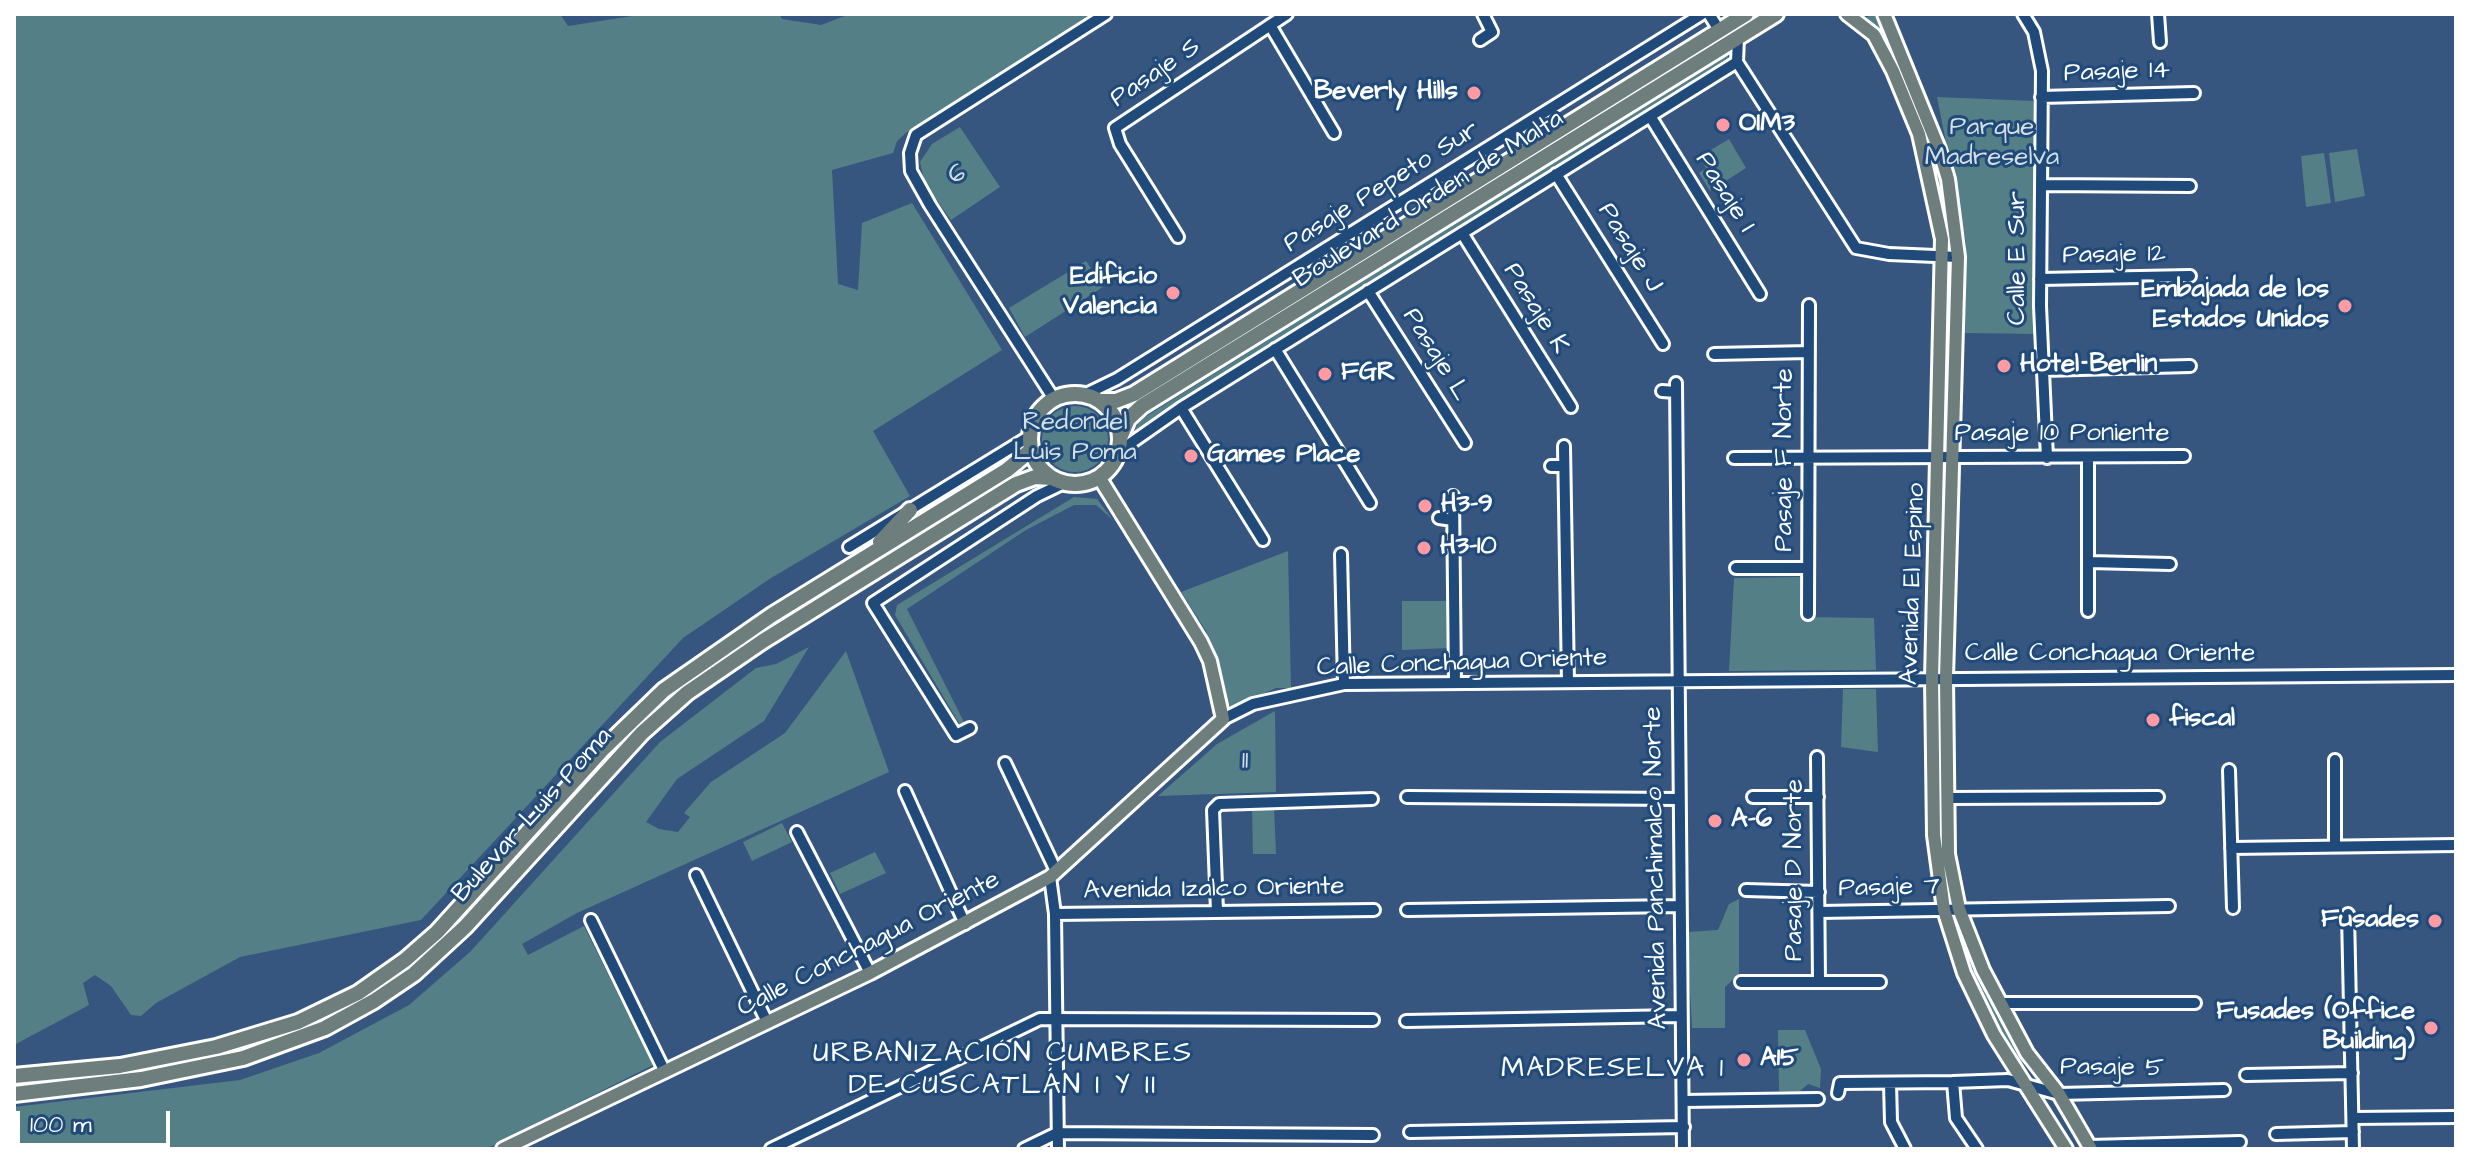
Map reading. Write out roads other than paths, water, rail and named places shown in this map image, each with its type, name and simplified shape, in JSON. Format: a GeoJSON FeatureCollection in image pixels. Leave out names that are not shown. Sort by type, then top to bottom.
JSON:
{"type":"FeatureCollection","features":[{"type":"Feature","properties":{"kind":"highway","name":"Boulevard Orden de Malta"},"geometry":{"type":"LineString","coordinates":[[1099,401],[1116,401],[1134,394],[1746,14]]}},
{"type":"Feature","properties":{"kind":"highway","name":"Boulevard Orden de Malta"},"geometry":{"type":"LineString","coordinates":[[1119,445],[1128,419],[1142,406],[1776,14]]}},
{"type":"Feature","properties":{"kind":"highway"},"geometry":{"type":"LineString","coordinates":[[1084,395],[1099,401],[1112,414],[1119,445],[1109,469],[1099,477],[1086,483],[1058,480],[1040,469],[1030,443],[1037,414],[1054,399],[1084,395]]}},
{"type":"Feature","properties":{"kind":"highway","name":"Bulevar Luis Poma"},"geometry":{"type":"LineString","coordinates":[[14,1076],[120,1066],[216,1047],[298,1022],[358,993],[405,960],[449,921],[602,750],[664,690],[713,654],[1007,470],[1030,443]]}},
{"type":"Feature","properties":{"kind":"highway","name":"Bulevar Luis Poma"},"geometry":{"type":"LineString","coordinates":[[14,1094],[141,1079],[243,1058],[325,1028],[374,1001],[414,974],[451,941],[642,733],[687,693],[763,641],[1016,484],[1028,479],[1058,480]]}},
{"type":"Feature","properties":{"kind":"highway"},"geometry":{"type":"LineString","coordinates":[[866,557],[910,510]]}},
{"type":"Feature","properties":{"kind":"main road","name":"Avenida El Espino"},"geometry":{"type":"LineString","coordinates":[[1847,14],[1874,35],[1919,134],[1935,199],[1944,257],[1932,679],[1934,835],[1944,910],[1970,986],[1994,1035],[2066,1149]]}},
{"type":"Feature","properties":{"kind":"main road","name":"Avenida El Espino"},"geometry":{"type":"LineString","coordinates":[[1884,14],[1939,149],[1948,179],[1958,257],[1955,458],[1946,678],[1948,854],[1959,909],[2000,1003],[2027,1053],[2059,1094],[2091,1148]]}},
{"type":"Feature","properties":{"kind":"main road"},"geometry":{"type":"LineString","coordinates":[[1099,477],[1201,642],[1210,661],[1223,719]]}},
{"type":"Feature","properties":{"kind":"main road","name":"Calle Conchagua Oriente"},"geometry":{"type":"LineString","coordinates":[[503,1149],[870,973],[1053,874],[1223,719]]}},
{"type":"Feature","properties":{"kind":"street"},"geometry":{"type":"LineString","coordinates":[[1054,399],[930,205],[911,171],[910,153],[916,135],[1106,14]]}},
{"type":"Feature","properties":{"kind":"street","name":"Pasaje S"},"geometry":{"type":"LineString","coordinates":[[1178,237],[1120,144],[1115,128],[1287,14]]}},
{"type":"Feature","properties":{"kind":"street"},"geometry":{"type":"LineString","coordinates":[[1480,40],[1496,29],[1483,14]]}},
{"type":"Feature","properties":{"kind":"street","name":"Pasaje Pepeto Sur"},"geometry":{"type":"LineString","coordinates":[[1084,395],[1117,379],[1702,14]]}},
{"type":"Feature","properties":{"kind":"street"},"geometry":{"type":"LineString","coordinates":[[1709,14],[1719,30]]}},
{"type":"Feature","properties":{"kind":"street","name":"Calle E Sur"},"geometry":{"type":"LineString","coordinates":[[2023,14],[2040,51],[2040,279],[2047,458]]}},
{"type":"Feature","properties":{"kind":"street"},"geometry":{"type":"LineString","coordinates":[[2158,14],[2160,42]]}},
{"type":"Feature","properties":{"kind":"street"},"geometry":{"type":"LineString","coordinates":[[1270,25],[1334,133]]}},
{"type":"Feature","properties":{"kind":"street"},"geometry":{"type":"LineString","coordinates":[[1738,37],[1737,62],[1856,248],[1889,254],[1958,257]]}},
{"type":"Feature","properties":{"kind":"street"},"geometry":{"type":"LineString","coordinates":[[1119,445],[1737,62]]}},
{"type":"Feature","properties":{"kind":"street","name":"Pasaje 14"},"geometry":{"type":"LineString","coordinates":[[2041,97],[2194,93]]}},
{"type":"Feature","properties":{"kind":"street","name":"Pasaje I"},"geometry":{"type":"LineString","coordinates":[[1650,116],[1760,294]]}},
{"type":"Feature","properties":{"kind":"street","name":"Pasaje J"},"geometry":{"type":"LineString","coordinates":[[1556,174],[1663,344]]}},
{"type":"Feature","properties":{"kind":"street"},"geometry":{"type":"LineString","coordinates":[[2041,185],[2190,186]]}},
{"type":"Feature","properties":{"kind":"street","name":"Pasaje K"},"geometry":{"type":"LineString","coordinates":[[1462,233],[1571,407]]}},
{"type":"Feature","properties":{"kind":"street","name":"Pasaje 12"},"geometry":{"type":"LineString","coordinates":[[2040,279],[2190,276]]}},
{"type":"Feature","properties":{"kind":"street","name":"Pasaje L"},"geometry":{"type":"LineString","coordinates":[[1368,291],[1465,443]]}},
{"type":"Feature","properties":{"kind":"street","name":"Pasaje F Norte"},"geometry":{"type":"LineString","coordinates":[[1808,614],[1809,305]]}},
{"type":"Feature","properties":{"kind":"street"},"geometry":{"type":"LineString","coordinates":[[1275,349],[1370,503]]}},
{"type":"Feature","properties":{"kind":"street"},"geometry":{"type":"LineString","coordinates":[[1714,354],[1809,352]]}},
{"type":"Feature","properties":{"kind":"street"},"geometry":{"type":"LineString","coordinates":[[2044,370],[2190,366]]}},
{"type":"Feature","properties":{"kind":"street","name":"Avenida Panchimalco Norte"},"geometry":{"type":"LineString","coordinates":[[1662,391],[1676,388],[1683,1149]]}},
{"type":"Feature","properties":{"kind":"street"},"geometry":{"type":"LineString","coordinates":[[1181,408],[1263,540]]}},
{"type":"Feature","properties":{"kind":"street"},"geometry":{"type":"LineString","coordinates":[[849,547],[1030,443]]}},
{"type":"Feature","properties":{"kind":"street"},"geometry":{"type":"LineString","coordinates":[[1564,446],[1568,682]]}},
{"type":"Feature","properties":{"kind":"street","name":"Pasaje 10 Poniente"},"geometry":{"type":"LineString","coordinates":[[1739,456],[2184,456]]}},
{"type":"Feature","properties":{"kind":"street"},"geometry":{"type":"LineString","coordinates":[[2088,458],[2088,611]]}},
{"type":"Feature","properties":{"kind":"street"},"geometry":{"type":"LineString","coordinates":[[1551,466],[1564,466]]}},
{"type":"Feature","properties":{"kind":"street"},"geometry":{"type":"LineString","coordinates":[[970,728],[956,735],[873,603],[1058,480]]}},
{"type":"Feature","properties":{"kind":"street"},"geometry":{"type":"LineString","coordinates":[[1453,496],[1455,683]]}},
{"type":"Feature","properties":{"kind":"street"},"geometry":{"type":"LineString","coordinates":[[1439,518],[1453,520]]}},
{"type":"Feature","properties":{"kind":"street"},"geometry":{"type":"LineString","coordinates":[[1341,554],[1344,684]]}},
{"type":"Feature","properties":{"kind":"street"},"geometry":{"type":"LineString","coordinates":[[2089,562],[2170,564]]}},
{"type":"Feature","properties":{"kind":"street"},"geometry":{"type":"LineString","coordinates":[[1736,568],[1808,568]]}},
{"type":"Feature","properties":{"kind":"street","name":"Calle Conchagua Oriente"},"geometry":{"type":"LineString","coordinates":[[1223,719],[1253,704],[1344,684],[2456,675]]}},
{"type":"Feature","properties":{"kind":"street","name":"Pasaje D Norte"},"geometry":{"type":"LineString","coordinates":[[1817,757],[1819,982]]}},
{"type":"Feature","properties":{"kind":"street"},"geometry":{"type":"LineString","coordinates":[[2335,760],[2335,845]]}},
{"type":"Feature","properties":{"kind":"street"},"geometry":{"type":"LineString","coordinates":[[1005,763],[1053,874],[1058,1149]]}},
{"type":"Feature","properties":{"kind":"street"},"geometry":{"type":"LineString","coordinates":[[2229,770],[2233,908]]}},
{"type":"Feature","properties":{"kind":"street"},"geometry":{"type":"LineString","coordinates":[[905,791],[965,924]]}},
{"type":"Feature","properties":{"kind":"street"},"geometry":{"type":"LineString","coordinates":[[1407,797],[1678,799]]}},
{"type":"Feature","properties":{"kind":"street"},"geometry":{"type":"LineString","coordinates":[[1753,797],[1818,797]]}},
{"type":"Feature","properties":{"kind":"street"},"geometry":{"type":"LineString","coordinates":[[1947,798],[2158,797]]}},
{"type":"Feature","properties":{"kind":"street"},"geometry":{"type":"LineString","coordinates":[[1217,911],[1213,810],[1219,804],[1372,799]]}},
{"type":"Feature","properties":{"kind":"street"},"geometry":{"type":"LineString","coordinates":[[797,832],[870,973]]}},
{"type":"Feature","properties":{"kind":"street"},"geometry":{"type":"LineString","coordinates":[[2231,848],[2456,845]]}},
{"type":"Feature","properties":{"kind":"street"},"geometry":{"type":"LineString","coordinates":[[696,875],[767,1022]]}},
{"type":"Feature","properties":{"kind":"street"},"geometry":{"type":"LineString","coordinates":[[1746,890],[1819,892]]}},
{"type":"Feature","properties":{"kind":"street"},"geometry":{"type":"LineString","coordinates":[[1407,910],[1679,906]]}},
{"type":"Feature","properties":{"kind":"street","name":"Pasaje 7"},"geometry":{"type":"LineString","coordinates":[[1820,912],[2169,906]]}},
{"type":"Feature","properties":{"kind":"street","name":"Avenida Izalco Oriente"},"geometry":{"type":"LineString","coordinates":[[1055,914],[1374,910]]}},
{"type":"Feature","properties":{"kind":"street"},"geometry":{"type":"LineString","coordinates":[[2348,914],[2353,1149]]}},
{"type":"Feature","properties":{"kind":"street"},"geometry":{"type":"LineString","coordinates":[[591,920],[665,1072]]}},
{"type":"Feature","properties":{"kind":"street"},"geometry":{"type":"LineString","coordinates":[[1741,982],[1880,982]]}},
{"type":"Feature","properties":{"kind":"street"},"geometry":{"type":"LineString","coordinates":[[2000,1003],[2195,1003]]}},
{"type":"Feature","properties":{"kind":"street"},"geometry":{"type":"LineString","coordinates":[[1406,1021],[1680,1016]]}},
{"type":"Feature","properties":{"kind":"street"},"geometry":{"type":"LineString","coordinates":[[771,1149],[1040,1019],[1373,1020]]}},
{"type":"Feature","properties":{"kind":"street"},"geometry":{"type":"LineString","coordinates":[[2246,1075],[2352,1073]]}},
{"type":"Feature","properties":{"kind":"street","name":"Pasaje 5"},"geometry":{"type":"LineString","coordinates":[[1839,1088],[1890,1083],[2008,1080],[2059,1094],[2224,1090]]}},
{"type":"Feature","properties":{"kind":"street"},"geometry":{"type":"LineString","coordinates":[[1953,1082],[1956,1118],[1977,1149]]}},
{"type":"Feature","properties":{"kind":"street"},"geometry":{"type":"LineString","coordinates":[[1890,1083],[1891,1122],[1905,1149]]}},
{"type":"Feature","properties":{"kind":"street"},"geometry":{"type":"LineString","coordinates":[[1684,1101],[1818,1099]]}},
{"type":"Feature","properties":{"kind":"street"},"geometry":{"type":"LineString","coordinates":[[2353,1118],[2456,1117]]}},
{"type":"Feature","properties":{"kind":"street"},"geometry":{"type":"LineString","coordinates":[[1410,1132],[1684,1127]]}},
{"type":"Feature","properties":{"kind":"street"},"geometry":{"type":"LineString","coordinates":[[2276,1134],[2353,1132]]}},
{"type":"Feature","properties":{"kind":"street"},"geometry":{"type":"LineString","coordinates":[[1024,1149],[1057,1133],[1373,1135]]}},
{"type":"Feature","properties":{"kind":"street"},"geometry":{"type":"LineString","coordinates":[[2091,1148],[2240,1142]]}},
{"type":"Feature","properties":{"kind":"place","name":"Beverly Hills"},"geometry":{"type":"Point","coordinates":[1474,93]}},
{"type":"Feature","properties":{"kind":"place","name":"OIM3"},"geometry":{"type":"Point","coordinates":[1723,125]}},
{"type":"Feature","properties":{"kind":"place","name":"Edificio Valencia"},"geometry":{"type":"Point","coordinates":[1173,293]}},
{"type":"Feature","properties":{"kind":"place","name":"Embajada de los Estados Unidos"},"geometry":{"type":"Point","coordinates":[2345,306]}},
{"type":"Feature","properties":{"kind":"place","name":"Hotel Berlin"},"geometry":{"type":"Point","coordinates":[2004,366]}},
{"type":"Feature","properties":{"kind":"place","name":"FGR"},"geometry":{"type":"Point","coordinates":[1325,374]}},
{"type":"Feature","properties":{"kind":"place","name":"Games Place"},"geometry":{"type":"Point","coordinates":[1191,456]}},
{"type":"Feature","properties":{"kind":"place","name":"H3-9"},"geometry":{"type":"Point","coordinates":[1425,506]}},
{"type":"Feature","properties":{"kind":"place","name":"H3-10"},"geometry":{"type":"Point","coordinates":[1424,548]}},
{"type":"Feature","properties":{"kind":"place","name":"fiscal"},"geometry":{"type":"Point","coordinates":[2153,720]}},
{"type":"Feature","properties":{"kind":"place","name":"A-6"},"geometry":{"type":"Point","coordinates":[1715,821]}},
{"type":"Feature","properties":{"kind":"place","name":"Fusades"},"geometry":{"type":"Point","coordinates":[2435,921]}},
{"type":"Feature","properties":{"kind":"place","name":"Fusades (Office Building)"},"geometry":{"type":"Point","coordinates":[2431,1028]}},
{"type":"Feature","properties":{"kind":"place","name":"A15"},"geometry":{"type":"Point","coordinates":[1744,1060]}},
{"type":"Feature","properties":{"kind":"district","name":"MADRESELVA 1"},"geometry":{"type":"Point","coordinates":[1613,1070]}},
{"type":"Feature","properties":{"kind":"district","name":"URBANIZACIÓN CUMBRES DE CUSCATLÁN I Y II"},"geometry":{"type":"Point","coordinates":[1003,1071]}},
{"type":"Feature","properties":{"kind":"park label","name":"Parque Madreselva"},"geometry":{"type":"Point","coordinates":[1992,144]}},
{"type":"Feature","properties":{"kind":"park label","name":"6"},"geometry":{"type":"Point","coordinates":[957,176]}},
{"type":"Feature","properties":{"kind":"park label","name":"Redondel Luis Poma"},"geometry":{"type":"Point","coordinates":[1075,439]}},
{"type":"Feature","properties":{"kind":"park label","name":"11"},"geometry":{"type":"Point","coordinates":[1245,763]}}]}
